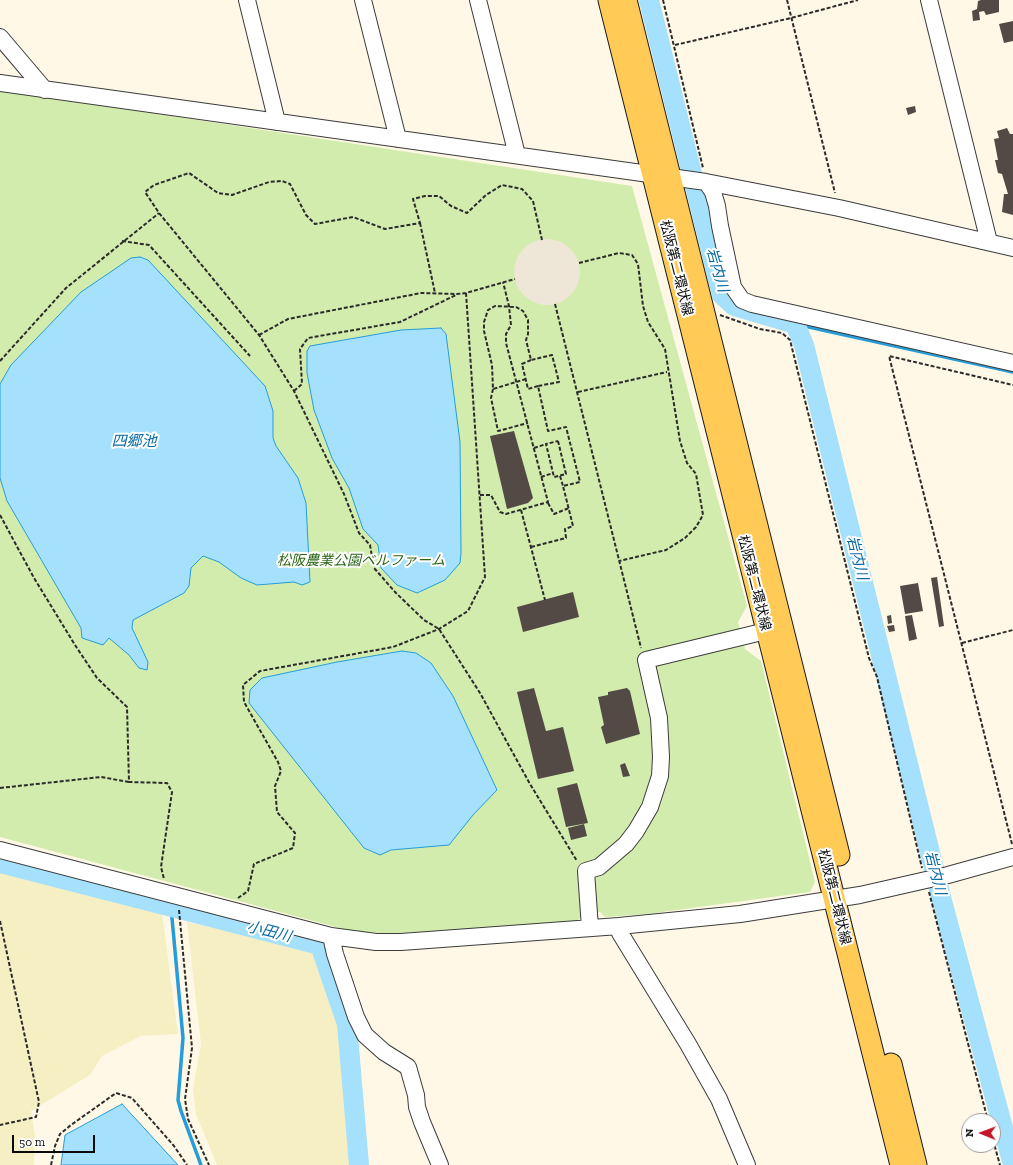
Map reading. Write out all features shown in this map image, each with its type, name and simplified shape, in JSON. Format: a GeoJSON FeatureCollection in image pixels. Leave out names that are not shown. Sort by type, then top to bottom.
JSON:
{"type":"FeatureCollection","features":[{"type":"Feature","properties":{"kind":"main road","name":"松阪第二環状線"},"geometry":{"type":"LineString","coordinates":[[609,0],[669,177],[766,631],[916,1165]]}},
{"type":"Feature","properties":{"kind":"main road","name":"松阪第二環状線"},"geometry":{"type":"LineString","coordinates":[[626,0],[704,313],[842,899],[901,1165]]}},
{"type":"Feature","properties":{"kind":"street"},"geometry":{"type":"LineString","coordinates":[[247,0],[277,122]]}},
{"type":"Feature","properties":{"kind":"street"},"geometry":{"type":"LineString","coordinates":[[363,0],[398,139]]}},
{"type":"Feature","properties":{"kind":"street"},"geometry":{"type":"LineString","coordinates":[[478,0],[517,155]]}},
{"type":"Feature","properties":{"kind":"street"},"geometry":{"type":"LineString","coordinates":[[929,0],[990,242]]}},
{"type":"Feature","properties":{"kind":"street"},"geometry":{"type":"LineString","coordinates":[[0,37],[45,90]]}},
{"type":"Feature","properties":{"kind":"street"},"geometry":{"type":"LineString","coordinates":[[0,83],[706,182],[839,208],[1013,248]]}},
{"type":"Feature","properties":{"kind":"street"},"geometry":{"type":"LineString","coordinates":[[706,182],[713,192],[717,206],[733,288],[742,300],[752,304],[1013,363]]}},
{"type":"Feature","properties":{"kind":"street"},"geometry":{"type":"LineString","coordinates":[[590,928],[586,872],[599,867],[626,844],[636,831],[650,807],[660,776],[661,757],[659,718],[646,660],[766,631]]}},
{"type":"Feature","properties":{"kind":"street"},"geometry":{"type":"LineString","coordinates":[[0,850],[331,936],[376,942],[401,942],[619,926],[740,914],[842,899],[948,875],[1013,857]]}},
{"type":"Feature","properties":{"kind":"street"},"geometry":{"type":"LineString","coordinates":[[619,926],[620,933],[688,1044],[719,1099],[747,1165]]}},
{"type":"Feature","properties":{"kind":"street"},"geometry":{"type":"LineString","coordinates":[[331,936],[335,954],[356,1018],[365,1035],[384,1052],[408,1067],[422,1122],[440,1165]]}},
{"type":"Feature","properties":{"kind":"path"},"geometry":{"type":"LineString","coordinates":[[663,0],[675,45],[706,182]]}},
{"type":"Feature","properties":{"kind":"path"},"geometry":{"type":"LineString","coordinates":[[787,0],[839,208]]}},
{"type":"Feature","properties":{"kind":"path"},"geometry":{"type":"LineString","coordinates":[[675,45],[791,18],[858,0]]}},
{"type":"Feature","properties":{"kind":"path"},"geometry":{"type":"LineString","coordinates":[[420,223],[385,229],[354,217],[315,224],[306,215],[290,184],[282,181],[269,182],[232,195],[218,193],[189,173],[154,185],[145,192],[159,213],[259,335],[294,391],[344,494],[359,533],[370,545],[374,568],[396,593],[424,620],[439,629],[480,693],[530,784],[581,865]]}},
{"type":"Feature","properties":{"kind":"path"},"geometry":{"type":"LineString","coordinates":[[435,293],[420,223],[412,200],[426,196],[438,196],[451,206],[467,213],[486,195],[502,185],[522,189],[533,201],[542,240]]}},
{"type":"Feature","properties":{"kind":"path"},"geometry":{"type":"LineString","coordinates":[[0,361],[66,288],[159,213]]}},
{"type":"Feature","properties":{"kind":"path"},"geometry":{"type":"LineString","coordinates":[[122,242],[149,246],[250,356]]}},
{"type":"Feature","properties":{"kind":"path"},"geometry":{"type":"LineString","coordinates":[[579,263],[620,253],[632,255],[638,264],[643,306],[648,322],[665,350],[680,442],[687,463],[696,474],[703,515],[696,527],[685,538],[666,550],[619,561]]}},
{"type":"Feature","properties":{"kind":"path"},"geometry":{"type":"LineString","coordinates":[[259,335],[288,319],[421,293],[466,293],[515,279]]}},
{"type":"Feature","properties":{"kind":"path"},"geometry":{"type":"LineString","coordinates":[[503,282],[509,306],[511,325],[506,334],[506,343],[548,502],[554,514],[569,508]]}},
{"type":"Feature","properties":{"kind":"path"},"geometry":{"type":"LineString","coordinates":[[236,899],[248,892],[254,864],[292,848],[295,833],[277,812],[275,786],[281,771],[278,762],[244,702],[243,684],[260,671],[394,647],[439,629],[468,611],[485,577],[466,293]]}},
{"type":"Feature","properties":{"kind":"path"},"geometry":{"type":"LineString","coordinates":[[294,391],[302,384],[300,349],[308,338],[400,322],[457,294]]}},
{"type":"Feature","properties":{"kind":"path"},"geometry":{"type":"LineString","coordinates":[[555,304],[619,561],[624,573],[643,654]]}},
{"type":"Feature","properties":{"kind":"path"},"geometry":{"type":"LineString","coordinates":[[528,423],[498,431],[491,398],[493,389],[492,365],[484,331],[484,322],[488,310],[495,306],[509,306],[516,307],[523,311],[528,320],[528,334],[526,340],[531,360]]}},
{"type":"Feature","properties":{"kind":"path"},"geometry":{"type":"LineString","coordinates":[[704,313],[727,316],[760,329],[782,333],[790,340],[869,658],[877,677],[925,880],[986,1113]]}},
{"type":"Feature","properties":{"kind":"path"},"geometry":{"type":"LineString","coordinates":[[552,354],[559,382],[538,386],[528,390],[526,379],[522,364],[552,354]]}},
{"type":"Feature","properties":{"kind":"path"},"geometry":{"type":"LineString","coordinates":[[1013,385],[889,356],[1013,848]]}},
{"type":"Feature","properties":{"kind":"path"},"geometry":{"type":"LineString","coordinates":[[578,392],[668,372]]}},
{"type":"Feature","properties":{"kind":"path"},"geometry":{"type":"LineString","coordinates":[[493,389],[526,379]]}},
{"type":"Feature","properties":{"kind":"path"},"geometry":{"type":"LineString","coordinates":[[538,386],[548,431],[566,427],[580,482],[563,486]]}},
{"type":"Feature","properties":{"kind":"path"},"geometry":{"type":"LineString","coordinates":[[534,448],[546,444],[558,441],[566,474],[554,477],[546,444]]}},
{"type":"Feature","properties":{"kind":"path"},"geometry":{"type":"LineString","coordinates":[[541,477],[553,473]]}},
{"type":"Feature","properties":{"kind":"path"},"geometry":{"type":"LineString","coordinates":[[531,547],[566,538],[565,529],[574,526],[560,476]]}},
{"type":"Feature","properties":{"kind":"path"},"geometry":{"type":"LineString","coordinates":[[480,495],[491,495],[500,512],[506,514],[548,502]]}},
{"type":"Feature","properties":{"kind":"path"},"geometry":{"type":"LineString","coordinates":[[521,510],[545,600]]}},
{"type":"Feature","properties":{"kind":"path"},"geometry":{"type":"LineString","coordinates":[[0,515],[34,578],[97,678],[127,707],[129,782]]}},
{"type":"Feature","properties":{"kind":"path"},"geometry":{"type":"LineString","coordinates":[[962,643],[1013,630]]}},
{"type":"Feature","properties":{"kind":"path"},"geometry":{"type":"LineString","coordinates":[[0,788],[101,777],[129,782],[167,783],[172,792],[161,867],[165,882]]}},
{"type":"Feature","properties":{"kind":"path"},"geometry":{"type":"LineString","coordinates":[[180,917],[192,1048],[185,1100],[188,1119],[209,1165]]}},
{"type":"Feature","properties":{"kind":"path"},"geometry":{"type":"LineString","coordinates":[[0,921],[39,1102],[36,1117],[0,1125]]}},
{"type":"Feature","properties":{"kind":"path"},"geometry":{"type":"LineString","coordinates":[[51,1165],[55,1146],[60,1134],[116,1093],[132,1098],[174,1146],[187,1165]]}},
{"type":"Feature","properties":{"kind":"path"},"geometry":{"type":"LineString","coordinates":[[997,1153],[1000,1165]]}},
{"type":"Feature","properties":{"kind":"shaded area"},"geometry":{"type":"Polygon","coordinates":[[[547,239],[559,242],[570,249],[577,260],[580,272],[577,284],[570,295],[559,302],[547,305],[535,302],[524,295],[517,284],[514,272],[517,260],[524,249],[535,242],[547,239]]]}},
{"type":"Feature","properties":{"kind":"shaded area"},"geometry":{"type":"Polygon","coordinates":[[[0,873],[162,913],[178,1034],[141,1036],[102,1056],[90,1075],[31,1111],[35,1136],[34,1165],[0,1165],[0,873]]]}},
{"type":"Feature","properties":{"kind":"shaded area"},"geometry":{"type":"Polygon","coordinates":[[[187,922],[316,951],[341,1020],[352,1165],[217,1165],[196,1114],[193,1089],[201,1044],[187,922]]]}},
{"type":"Feature","properties":{"kind":"green space","name":"松阪農業公園ベルファーム"},"geometry":{"type":"Polygon","coordinates":[[[0,90],[632,186],[747,606],[738,622],[745,649],[761,661],[815,882],[810,892],[647,914],[605,917],[600,912],[582,915],[577,922],[391,934],[347,930],[0,837],[0,90]]]}},
{"type":"Feature","properties":{"kind":"water","name":"四郷池"},"geometry":{"type":"Polygon","coordinates":[[[140,257],[148,260],[265,386],[273,411],[273,438],[276,446],[298,478],[306,503],[310,582],[302,585],[294,582],[257,585],[241,578],[219,562],[203,556],[191,568],[189,586],[184,593],[133,620],[132,628],[148,662],[147,670],[139,668],[129,655],[109,638],[103,645],[82,638],[81,628],[7,501],[0,478],[0,384],[11,365],[81,292],[131,258],[140,257]]]}},
{"type":"Feature","properties":{"kind":"water"},"geometry":{"type":"Polygon","coordinates":[[[441,328],[446,334],[460,442],[461,553],[460,563],[445,580],[417,593],[397,585],[381,568],[378,545],[363,529],[349,488],[332,458],[314,410],[307,373],[307,351],[310,346],[401,330],[441,328]]]}},
{"type":"Feature","properties":{"kind":"water"},"geometry":{"type":"Polygon","coordinates":[[[402,651],[416,653],[431,663],[453,696],[497,790],[473,815],[449,845],[391,850],[380,855],[364,848],[249,703],[250,690],[262,678],[337,662],[402,651]]]}},
{"type":"Feature","properties":{"kind":"water"},"geometry":{"type":"Polygon","coordinates":[[[122,1104],[178,1165],[61,1165],[65,1135],[122,1104]]]}},
{"type":"Feature","properties":{"kind":"building"},"geometry":{"type":"Polygon","coordinates":[[[999,0],[999,12],[986,15],[984,11],[979,12],[980,20],[973,21],[972,11],[977,9],[978,1],[999,0]]]}},
{"type":"Feature","properties":{"kind":"building"},"geometry":{"type":"Polygon","coordinates":[[[1013,21],[1013,41],[1004,43],[999,24],[1013,21]]]}},
{"type":"Feature","properties":{"kind":"building"},"geometry":{"type":"Polygon","coordinates":[[[915,106],[916,112],[908,115],[906,108],[915,106]]]}},
{"type":"Feature","properties":{"kind":"building"},"geometry":{"type":"Polygon","coordinates":[[[1007,128],[1010,134],[1013,134],[1013,215],[1002,212],[1004,194],[1008,194],[1002,174],[998,173],[995,160],[998,160],[994,139],[999,138],[997,131],[1007,128]]]}},
{"type":"Feature","properties":{"kind":"building"},"geometry":{"type":"Polygon","coordinates":[[[514,431],[533,498],[528,503],[507,509],[490,436],[514,431]]]}},
{"type":"Feature","properties":{"kind":"building"},"geometry":{"type":"Polygon","coordinates":[[[937,577],[944,626],[939,627],[931,578],[937,577]]]}},
{"type":"Feature","properties":{"kind":"building"},"geometry":{"type":"Polygon","coordinates":[[[918,583],[923,611],[905,614],[900,586],[918,583]]]}},
{"type":"Feature","properties":{"kind":"building"},"geometry":{"type":"Polygon","coordinates":[[[573,592],[579,617],[523,632],[517,607],[573,592]]]}},
{"type":"Feature","properties":{"kind":"building"},"geometry":{"type":"Polygon","coordinates":[[[891,615],[892,623],[888,624],[887,616],[891,615]]]}},
{"type":"Feature","properties":{"kind":"building"},"geometry":{"type":"Polygon","coordinates":[[[912,615],[917,639],[909,641],[905,616],[912,615]]]}},
{"type":"Feature","properties":{"kind":"building"},"geometry":{"type":"Polygon","coordinates":[[[894,625],[895,631],[889,632],[887,626],[894,625]]]}},
{"type":"Feature","properties":{"kind":"building"},"geometry":{"type":"Polygon","coordinates":[[[534,688],[546,731],[563,727],[574,771],[538,779],[517,692],[534,688]]]}},
{"type":"Feature","properties":{"kind":"building"},"geometry":{"type":"Polygon","coordinates":[[[627,688],[630,691],[640,734],[606,744],[601,727],[604,725],[598,697],[608,695],[608,692],[627,688]]]}},
{"type":"Feature","properties":{"kind":"building"},"geometry":{"type":"Polygon","coordinates":[[[625,763],[630,776],[623,777],[620,765],[625,763]]]}},
{"type":"Feature","properties":{"kind":"building"},"geometry":{"type":"Polygon","coordinates":[[[577,783],[588,823],[566,827],[557,788],[577,783]]]}},
{"type":"Feature","properties":{"kind":"building"},"geometry":{"type":"Polygon","coordinates":[[[584,824],[587,836],[571,840],[568,828],[584,824]]]}},
{"type":"Feature","properties":{"kind":"waterway","name":"岩内川"},"geometry":{"type":"LineString","coordinates":[[649,0],[722,295],[734,306],[795,324],[804,345],[942,901],[1013,1165]]}},
{"type":"Feature","properties":{"kind":"waterway"},"geometry":{"type":"LineString","coordinates":[[795,324],[1013,372]]}},
{"type":"Feature","properties":{"kind":"waterway","name":"小田川"},"geometry":{"type":"LineString","coordinates":[[0,863],[320,945],[347,1024],[359,1165]]}},
{"type":"Feature","properties":{"kind":"waterway"},"geometry":{"type":"LineString","coordinates":[[171,907],[183,1038],[178,1100],[201,1165]]}}]}
